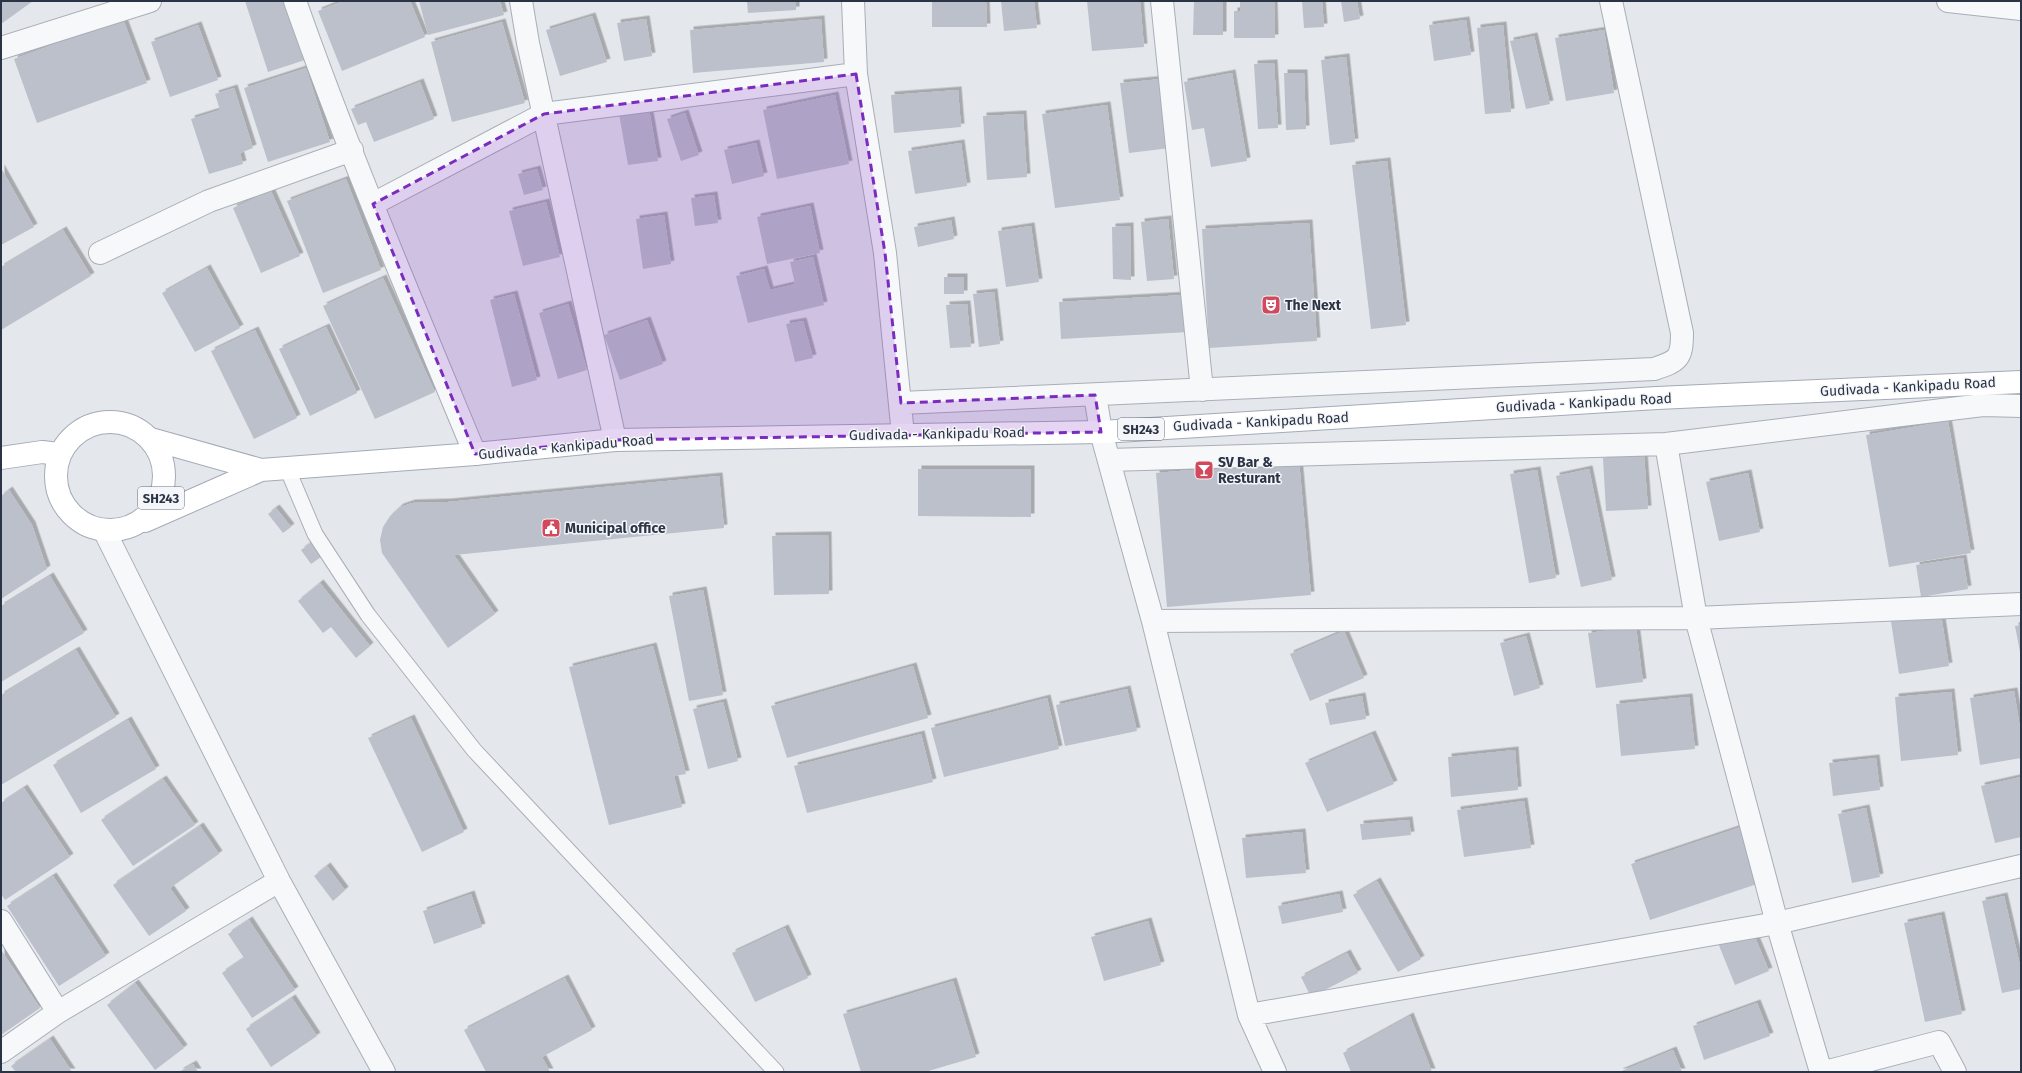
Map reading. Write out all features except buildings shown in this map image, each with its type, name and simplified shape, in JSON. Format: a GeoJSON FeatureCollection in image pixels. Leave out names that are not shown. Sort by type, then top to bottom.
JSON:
{"type":"FeatureCollection","features":[{"type":"Feature","properties":{"kind":"main road","name":"Gudivada - Kankipadu Road"},"geometry":{"type":"LineString","coordinates":[[106,532],[139,524],[261,470],[475,454],[615,440],[1101,432],[1657,398],[2021,382]]}},
{"type":"Feature","properties":{"kind":"main road","name":"Gudivada - Kankipadu Road"},"geometry":{"type":"LineString","coordinates":[[59,454],[76,432],[100,421],[128,424],[151,439],[261,470]]}},
{"type":"Feature","properties":{"kind":"main road","name":"Gudivada - Kankipadu Road"},"geometry":{"type":"LineString","coordinates":[[139,524],[161,498],[164,464],[151,439]]}},
{"type":"Feature","properties":{"kind":"main road"},"geometry":{"type":"LineString","coordinates":[[1,458],[42,452],[59,454],[56,488],[73,518],[106,532]]}},
{"type":"Feature","properties":{"kind":"street"},"geometry":{"type":"LineString","coordinates":[[1,48],[150,1]]}},
{"type":"Feature","properties":{"kind":"street"},"geometry":{"type":"LineString","coordinates":[[295,1],[314,56],[475,454]]}},
{"type":"Feature","properties":{"kind":"street"},"geometry":{"type":"LineString","coordinates":[[521,1],[528,43],[615,440]]}},
{"type":"Feature","properties":{"kind":"street"},"geometry":{"type":"LineString","coordinates":[[853,1],[856,74],[885,253],[903,435]]}},
{"type":"Feature","properties":{"kind":"street"},"geometry":{"type":"LineString","coordinates":[[1162,1],[1202,390]]}},
{"type":"Feature","properties":{"kind":"street"},"geometry":{"type":"LineString","coordinates":[[901,403],[1654,369],[1673,363],[1682,350],[1682,333],[1611,1]]}},
{"type":"Feature","properties":{"kind":"street"},"geometry":{"type":"LineString","coordinates":[[1948,1],[2021,9]]}},
{"type":"Feature","properties":{"kind":"street"},"geometry":{"type":"LineString","coordinates":[[373,204],[544,114],[856,74]]}},
{"type":"Feature","properties":{"kind":"street"},"geometry":{"type":"LineString","coordinates":[[100,253],[209,201],[352,150]]}},
{"type":"Feature","properties":{"kind":"street"},"geometry":{"type":"LineString","coordinates":[[1095,395],[1101,432],[1153,621],[1249,1015],[1276,1072]]}},
{"type":"Feature","properties":{"kind":"street"},"geometry":{"type":"LineString","coordinates":[[1109,460],[1666,444],[1983,405],[2021,406]]}},
{"type":"Feature","properties":{"kind":"street"},"geometry":{"type":"LineString","coordinates":[[1666,444],[1696,618],[1777,923],[1821,1072]]}},
{"type":"Feature","properties":{"kind":"street"},"geometry":{"type":"LineString","coordinates":[[106,532],[279,881],[384,1072]]}},
{"type":"Feature","properties":{"kind":"street"},"geometry":{"type":"LineString","coordinates":[[1153,621],[1696,618],[2021,604]]}},
{"type":"Feature","properties":{"kind":"street"},"geometry":{"type":"LineString","coordinates":[[1249,1015],[1777,923],[2021,866]]}},
{"type":"Feature","properties":{"kind":"street"},"geometry":{"type":"LineString","coordinates":[[1,1052],[58,1012],[279,881]]}},
{"type":"Feature","properties":{"kind":"street"},"geometry":{"type":"LineString","coordinates":[[1,921],[58,1012]]}},
{"type":"Feature","properties":{"kind":"street"},"geometry":{"type":"LineString","coordinates":[[1825,1072],[1939,1042],[1955,1072]]}},
{"type":"Feature","properties":{"kind":"lane"},"geometry":{"type":"LineString","coordinates":[[287,468],[315,534],[368,614],[474,750],[776,1072]]}},
{"type":"Feature","properties":{"kind":"highlighted area"},"geometry":{"type":"Polygon","coordinates":[[[856,74],[885,253],[901,403],[1095,395],[1101,432],[615,440],[475,454],[373,204],[544,114],[856,74]]]}},
{"type":"Feature","properties":{"kind":"place","name":"The Next"},"geometry":{"type":"Point","coordinates":[1271,305]}},
{"type":"Feature","properties":{"kind":"place","name":"SV Bar & Resturant"},"geometry":{"type":"Point","coordinates":[1204,470]}},
{"type":"Feature","properties":{"kind":"place","name":"Municipal office"},"geometry":{"type":"Point","coordinates":[551,528]}}]}
